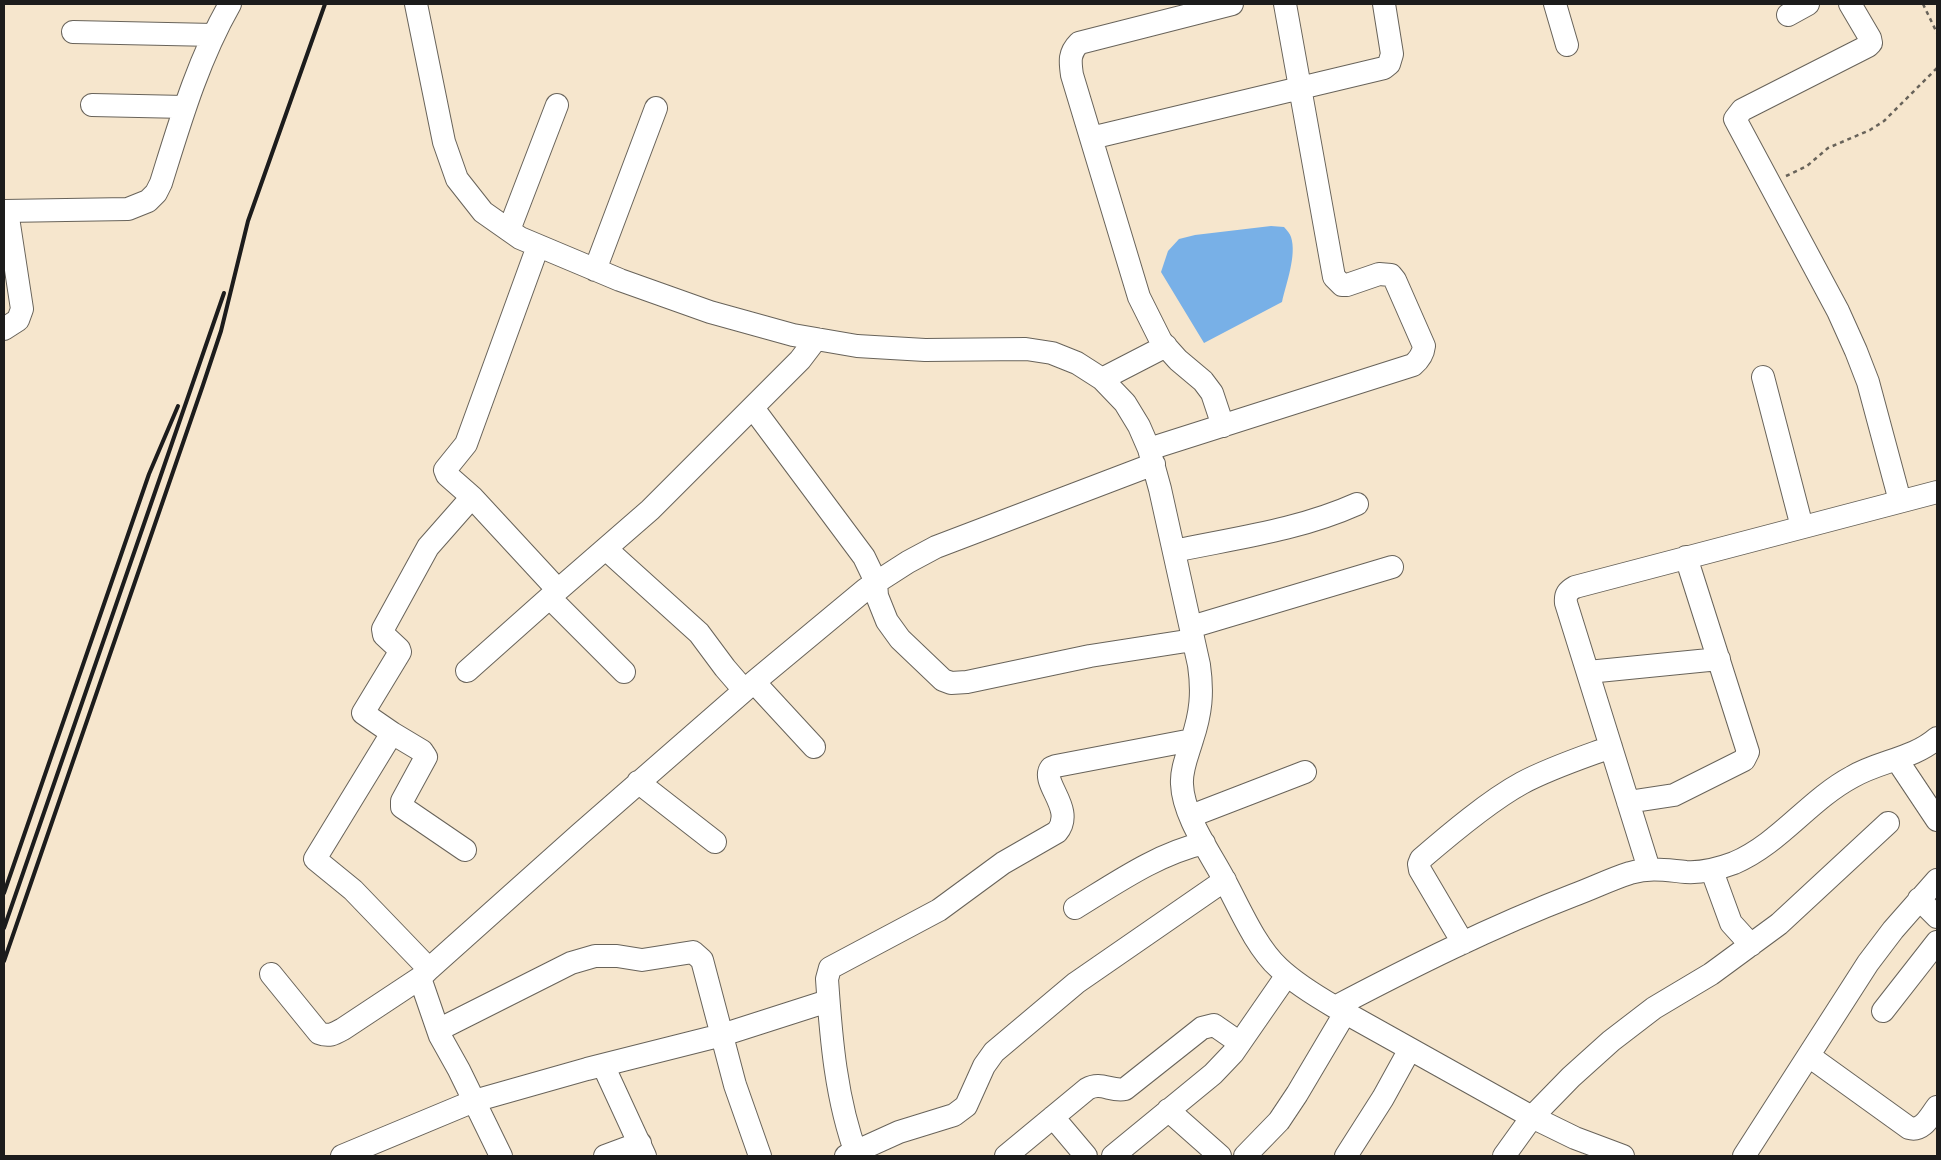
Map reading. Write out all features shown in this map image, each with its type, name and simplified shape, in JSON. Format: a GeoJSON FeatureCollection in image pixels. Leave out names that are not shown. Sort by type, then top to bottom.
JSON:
{"type":"FeatureCollection","features":[{"type":"Feature","properties":{"kind":"street"},"geometry":{"type":"LineString","coordinates":[[4,329],[18,320],[22,309],[5,211],[128,208],[148,201],[156,193],[161,183],[192,84],[230,4]]}},
{"type":"Feature","properties":{"kind":"street"},"geometry":{"type":"LineString","coordinates":[[416,4],[444,142],[457,180],[483,212],[520,238],[620,280],[710,312],[793,335],[857,346],[925,350],[1026,348],[1052,353],[1077,363],[1102,379],[1124,403],[1139,426],[1152,457],[1192,634],[1202,690],[1200,712],[1184,763],[1182,784],[1191,816],[1204,843],[1259,942],[1278,968],[1305,989],[1340,1010],[1532,1118],[1575,1138],[1623,1156]]}},
{"type":"Feature","properties":{"kind":"street"},"geometry":{"type":"LineString","coordinates":[[1223,426],[1212,393],[1203,381],[1178,360],[1166,346],[1139,298],[1072,75],[1070,61],[1072,51],[1079,43],[1190,9],[1232,4]]}},
{"type":"Feature","properties":{"kind":"street"},"geometry":{"type":"LineString","coordinates":[[271,974],[319,1033],[327,1036],[334,1034],[425,974],[638,782],[749,686],[876,582],[936,547],[1223,426],[1412,365],[1419,360],[1424,352],[1424,346],[1396,280],[1391,275],[1379,274],[1347,285],[1337,282],[1334,277],[1285,4]]}},
{"type":"Feature","properties":{"kind":"street"},"geometry":{"type":"LineString","coordinates":[[1091,138],[1384,68],[1389,64],[1392,54],[1384,4]]}},
{"type":"Feature","properties":{"kind":"street"},"geometry":{"type":"LineString","coordinates":[[1555,4],[1567,45]]}},
{"type":"Feature","properties":{"kind":"street"},"geometry":{"type":"LineString","coordinates":[[1788,15],[1808,4]]}},
{"type":"Feature","properties":{"kind":"street"},"geometry":{"type":"LineString","coordinates":[[1850,4],[1870,38],[1871,42],[1868,46],[1742,110],[1735,118],[1838,311],[1856,351],[1868,382],[1900,501]]}},
{"type":"Feature","properties":{"kind":"street"},"geometry":{"type":"LineString","coordinates":[[73,32],[214,35]]}},
{"type":"Feature","properties":{"kind":"street"},"geometry":{"type":"LineString","coordinates":[[92,105],[185,107]]}},
{"type":"Feature","properties":{"kind":"street"},"geometry":{"type":"LineString","coordinates":[[509,230],[557,105]]}},
{"type":"Feature","properties":{"kind":"street"},"geometry":{"type":"LineString","coordinates":[[595,270],[656,108]]}},
{"type":"Feature","properties":{"kind":"street"},"geometry":{"type":"LineString","coordinates":[[538,246],[466,444],[446,470],[447,476],[472,497],[554,594],[624,672]]}},
{"type":"Feature","properties":{"kind":"street"},"geometry":{"type":"LineString","coordinates":[[467,671],[650,510],[800,360],[816,339]]}},
{"type":"Feature","properties":{"kind":"street"},"geometry":{"type":"LineString","coordinates":[[1102,379],[1166,346]]}},
{"type":"Feature","properties":{"kind":"street"},"geometry":{"type":"LineString","coordinates":[[1763,376],[1802,527]]}},
{"type":"Feature","properties":{"kind":"street"},"geometry":{"type":"LineString","coordinates":[[753,408],[864,557],[876,582],[881,608],[887,622],[900,639],[935,674],[951,683],[967,682],[1192,634],[1392,567]]}},
{"type":"Feature","properties":{"kind":"street"},"geometry":{"type":"LineString","coordinates":[[1649,869],[1566,603],[1568,591],[1575,587],[1686,557],[1937,492]]}},
{"type":"Feature","properties":{"kind":"street"},"geometry":{"type":"LineString","coordinates":[[465,850],[402,807],[402,800],[426,757],[422,751],[363,713],[400,652],[384,635],[383,629],[428,547],[472,497]]}},
{"type":"Feature","properties":{"kind":"street"},"geometry":{"type":"LineString","coordinates":[[1174,551],[1305,524],[1357,504]]}},
{"type":"Feature","properties":{"kind":"street"},"geometry":{"type":"LineString","coordinates":[[606,549],[698,632],[725,668],[749,686],[814,747]]}},
{"type":"Feature","properties":{"kind":"street"},"geometry":{"type":"LineString","coordinates":[[1628,802],[1674,795],[1744,760],[1747,756],[1747,747],[1686,557]]}},
{"type":"Feature","properties":{"kind":"street"},"geometry":{"type":"LineString","coordinates":[[1588,672],[1719,659]]}},
{"type":"Feature","properties":{"kind":"street"},"geometry":{"type":"LineString","coordinates":[[392,733],[315,859],[353,890],[425,974],[438,1030],[446,1050],[459,1070],[501,1156]]}},
{"type":"Feature","properties":{"kind":"street"},"geometry":{"type":"LineString","coordinates":[[1244,1156],[1279,1121],[1297,1094],[1340,1010],[1422,962],[1530,912],[1628,874],[1649,869],[1688,872],[1712,871],[1734,863],[1758,851],[1834,787],[1854,775],[1917,752],[1937,738]]}},
{"type":"Feature","properties":{"kind":"street"},"geometry":{"type":"LineString","coordinates":[[1192,740],[1051,768],[1049,775],[1064,815],[1062,826],[1057,832],[1004,864],[940,910],[835,964],[827,973],[833,1052],[853,1155],[900,1132],[954,1115],[961,1111],[966,1106],[984,1066],[994,1052],[1076,983],[1225,880]]}},
{"type":"Feature","properties":{"kind":"street"},"geometry":{"type":"LineString","coordinates":[[1463,943],[1420,870],[1421,858],[1496,800],[1522,783],[1549,770],[1611,747]]}},
{"type":"Feature","properties":{"kind":"street"},"geometry":{"type":"LineString","coordinates":[[1897,760],[1937,820]]}},
{"type":"Feature","properties":{"kind":"street"},"geometry":{"type":"LineString","coordinates":[[1191,816],[1305,772]]}},
{"type":"Feature","properties":{"kind":"street"},"geometry":{"type":"LineString","coordinates":[[638,782],[715,842]]}},
{"type":"Feature","properties":{"kind":"street"},"geometry":{"type":"LineString","coordinates":[[1504,1156],[1532,1118],[1571,1077],[1611,1041],[1654,1008],[1711,974],[1779,924],[1888,823]]}},
{"type":"Feature","properties":{"kind":"street"},"geometry":{"type":"LineString","coordinates":[[1075,908],[1159,858],[1185,847],[1204,843]]}},
{"type":"Feature","properties":{"kind":"street"},"geometry":{"type":"LineString","coordinates":[[1712,871],[1731,923],[1752,945]]}},
{"type":"Feature","properties":{"kind":"street"},"geometry":{"type":"LineString","coordinates":[[1744,1156],[1868,963],[1937,880]]}},
{"type":"Feature","properties":{"kind":"street"},"geometry":{"type":"LineString","coordinates":[[1919,900],[1937,917]]}},
{"type":"Feature","properties":{"kind":"street"},"geometry":{"type":"LineString","coordinates":[[1883,1011],[1937,942]]}},
{"type":"Feature","properties":{"kind":"street"},"geometry":{"type":"LineString","coordinates":[[438,1030],[570,964],[595,956],[617,956],[642,960],[693,952],[702,960],[734,1085],[760,1156]]}},
{"type":"Feature","properties":{"kind":"street"},"geometry":{"type":"LineString","coordinates":[[1113,1156],[1213,1074],[1240,1043],[1287,974]]}},
{"type":"Feature","properties":{"kind":"street"},"geometry":{"type":"LineString","coordinates":[[342,1156],[474,1101],[603,1065],[722,1035],[828,1002]]}},
{"type":"Feature","properties":{"kind":"street"},"geometry":{"type":"LineString","coordinates":[[1006,1156],[1092,1086],[1099,1085],[1118,1090],[1126,1089],[1208,1025],[1218,1027],[1240,1043]]}},
{"type":"Feature","properties":{"kind":"street"},"geometry":{"type":"LineString","coordinates":[[1346,1156],[1374,1114],[1410,1049]]}},
{"type":"Feature","properties":{"kind":"street"},"geometry":{"type":"LineString","coordinates":[[1809,1056],[1909,1128],[1916,1129],[1921,1127],[1937,1107]]}},
{"type":"Feature","properties":{"kind":"street"},"geometry":{"type":"LineString","coordinates":[[603,1065],[643,1150],[604,1156]]}},
{"type":"Feature","properties":{"kind":"street"},"geometry":{"type":"LineString","coordinates":[[1168,1110],[1220,1156]]}},
{"type":"Feature","properties":{"kind":"street"},"geometry":{"type":"LineString","coordinates":[[1053,1117],[1086,1156]]}},
{"type":"Feature","properties":{"kind":"path"},"geometry":{"type":"LineString","coordinates":[[1923,4],[1937,33]]}},
{"type":"Feature","properties":{"kind":"path"},"geometry":{"type":"LineString","coordinates":[[1769,183],[1808,166],[1828,148],[1870,130],[1884,121],[1937,68]]}},
{"type":"Feature","properties":{"kind":"water"},"geometry":{"type":"Polygon","coordinates":[[[1271,226],[1284,227],[1291,236],[1292,261],[1282,302],[1204,343],[1161,272],[1168,251],[1179,239],[1195,235],[1271,226]]]}},
{"type":"Feature","properties":{"kind":"railway"},"geometry":{"type":"LineString","coordinates":[[4,961],[203,385],[221,331],[248,221],[325,4]]}},
{"type":"Feature","properties":{"kind":"railway"},"geometry":{"type":"LineString","coordinates":[[4,928],[224,293]]}},
{"type":"Feature","properties":{"kind":"railway"},"geometry":{"type":"LineString","coordinates":[[4,893],[149,474],[178,406]]}}]}
